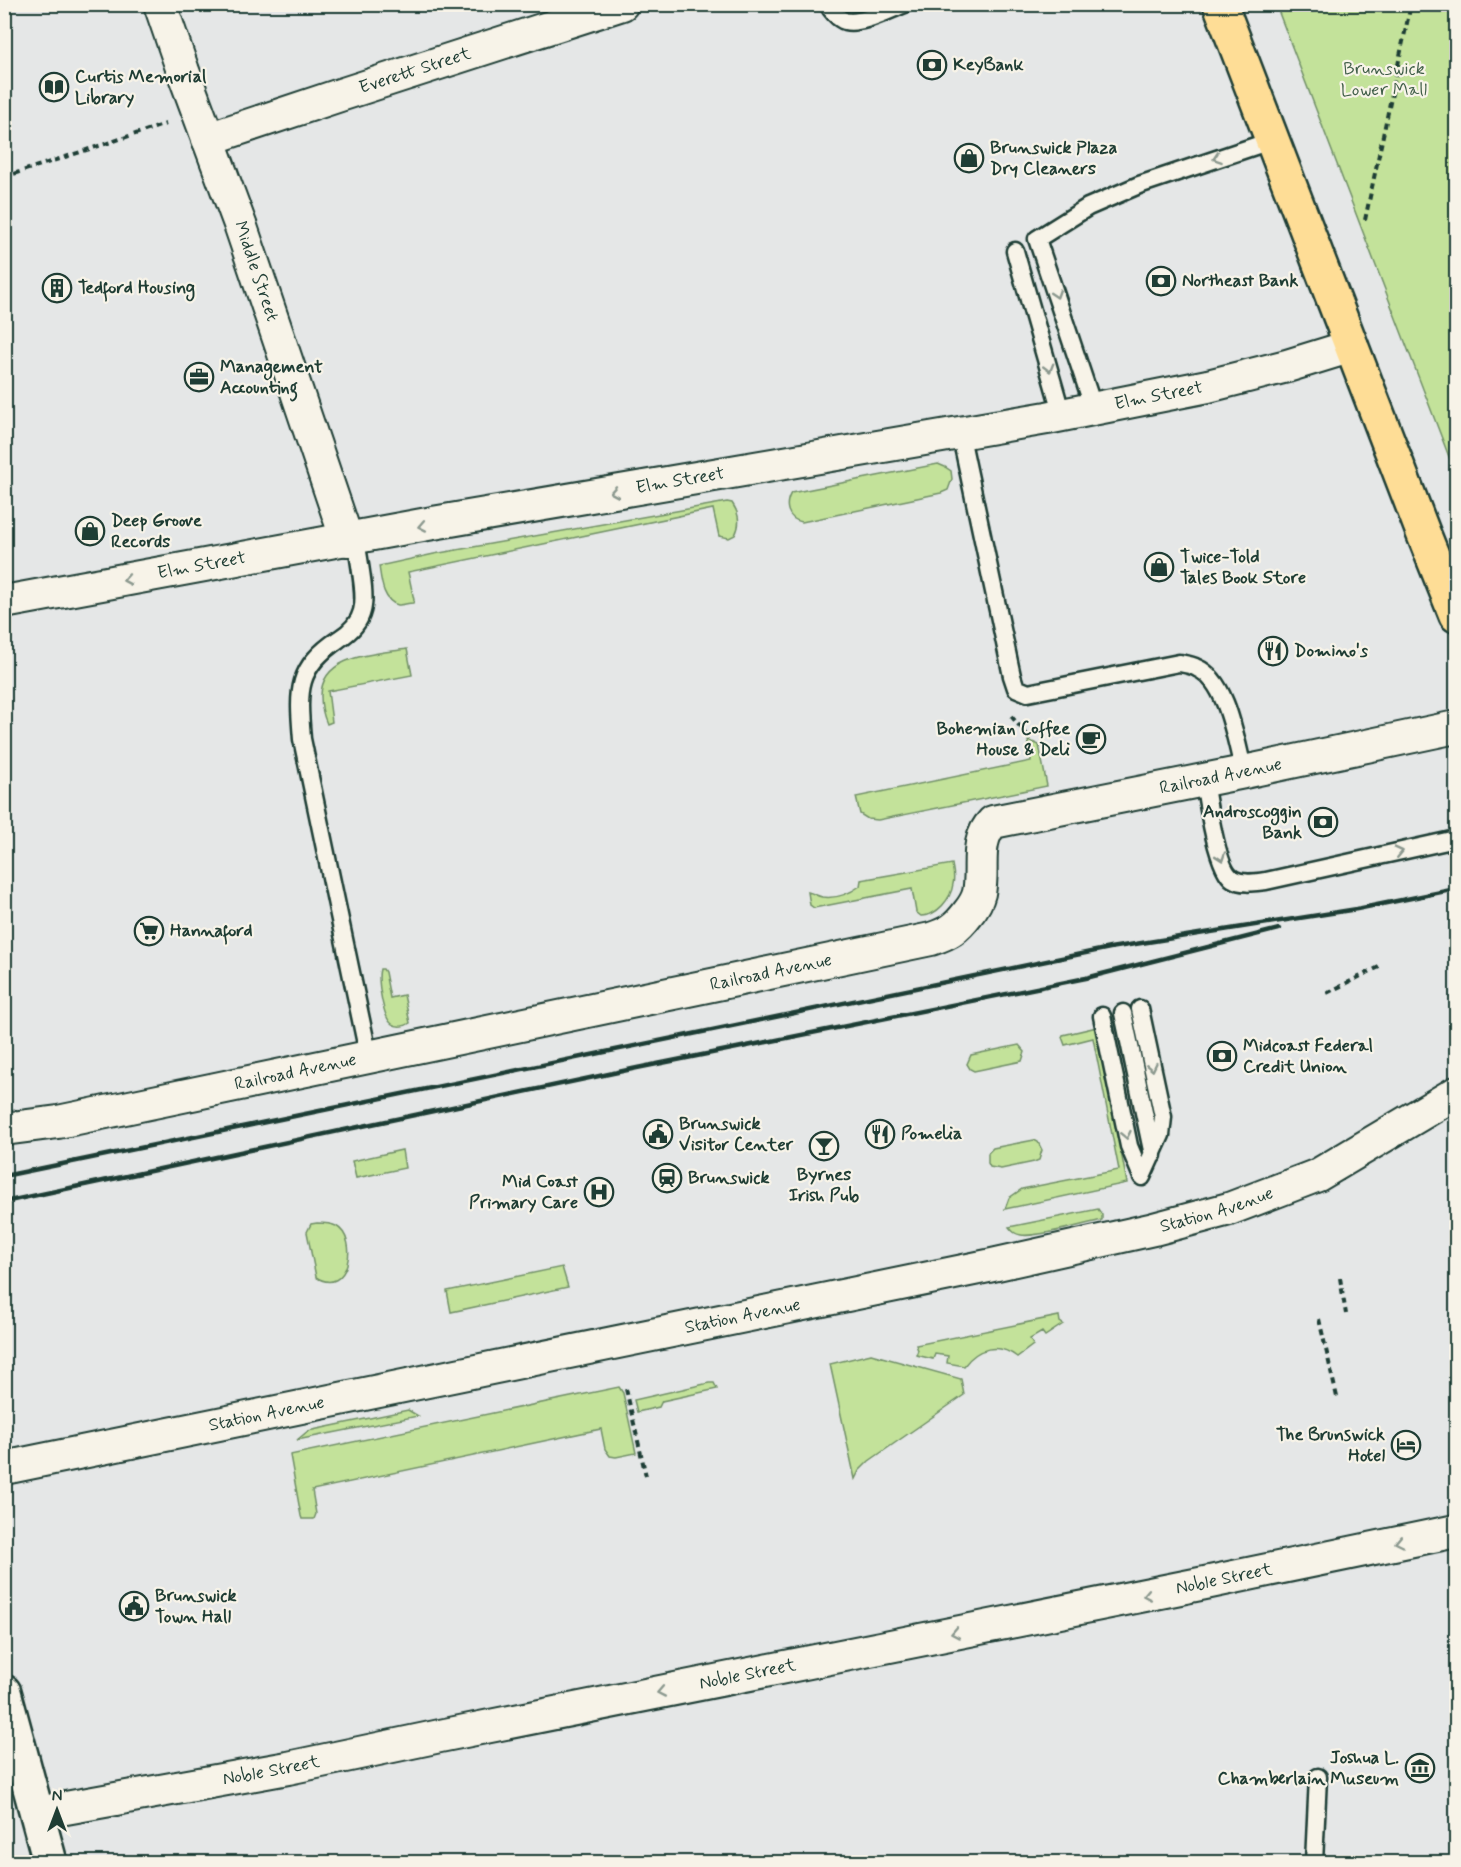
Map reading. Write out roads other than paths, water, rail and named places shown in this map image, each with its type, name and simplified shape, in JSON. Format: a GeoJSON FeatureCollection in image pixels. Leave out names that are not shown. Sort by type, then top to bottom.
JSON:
{"type":"FeatureCollection","features":[{"type":"Feature","properties":{"kind":"main road"},"geometry":{"type":"LineString","coordinates":[[1220,4],[1456,615]]}},
{"type":"Feature","properties":{"kind":"street","name":"Middle Street"},"geometry":{"type":"LineString","coordinates":[[160,4],[352,539]]}},
{"type":"Feature","properties":{"kind":"street","name":"Everett Street"},"geometry":{"type":"LineString","coordinates":[[208,139],[622,4]]}},
{"type":"Feature","properties":{"kind":"street","name":"Elm Street"},"geometry":{"type":"LineString","coordinates":[[4,602],[1094,409],[1208,386],[1287,366],[1352,346]]}},
{"type":"Feature","properties":{"kind":"street","name":"Railroad Avenue"},"geometry":{"type":"LineString","coordinates":[[4,1129],[58,1122],[931,939],[948,933],[959,925],[976,902],[979,892],[982,841],[986,829],[993,822],[1456,727]]}},
{"type":"Feature","properties":{"kind":"street","name":"Station Avenue"},"geometry":{"type":"LineString","coordinates":[[4,1468],[1154,1229],[1229,1209],[1318,1175],[1456,1094]]}},
{"type":"Feature","properties":{"kind":"street","name":"Noble Street"},"geometry":{"type":"LineString","coordinates":[[38,1813],[288,1768],[1199,1585],[1456,1530]]}},
{"type":"Feature","properties":{"kind":"street"},"geometry":{"type":"LineString","coordinates":[[4,1692],[50,1863]]}},
{"type":"Feature","properties":{"kind":"lane"},"geometry":{"type":"LineString","coordinates":[[828,4],[832,11],[844,21],[860,21],[905,4]]}},
{"type":"Feature","properties":{"kind":"lane"},"geometry":{"type":"LineString","coordinates":[[1094,409],[1037,239],[1088,207],[1129,189],[1273,140]]}},
{"type":"Feature","properties":{"kind":"lane"},"geometry":{"type":"LineString","coordinates":[[1015,251],[1062,415]]}},
{"type":"Feature","properties":{"kind":"lane"},"geometry":{"type":"LineString","coordinates":[[960,432],[1009,665],[1016,688],[1028,693],[1179,663],[1198,668],[1210,677],[1219,689],[1244,772]]}},
{"type":"Feature","properties":{"kind":"lane"},"geometry":{"type":"LineString","coordinates":[[352,539],[363,592],[362,614],[356,626],[312,661],[300,694],[300,715],[302,738],[369,1058]]}},
{"type":"Feature","properties":{"kind":"lane"},"geometry":{"type":"LineString","coordinates":[[1204,780],[1213,829],[1225,869],[1232,879],[1247,883],[1266,881],[1456,839]]}},
{"type":"Feature","properties":{"kind":"lane"},"geometry":{"type":"LineString","coordinates":[[1102,1016],[1129,1146],[1142,1177],[1161,1135],[1163,1118],[1140,1009]]}},
{"type":"Feature","properties":{"kind":"lane"},"geometry":{"type":"LineString","coordinates":[[1123,1013],[1153,1155]]}},
{"type":"Feature","properties":{"kind":"lane"},"geometry":{"type":"LineString","coordinates":[[1314,1863],[1318,1777]]}},
{"type":"Feature","properties":{"kind":"railway"},"geometry":{"type":"LineString","coordinates":[[4,1176],[1110,948],[1357,909],[1456,889]]}},
{"type":"Feature","properties":{"kind":"railway"},"geometry":{"type":"LineString","coordinates":[[4,1202],[637,1068],[1086,978],[1279,929]]}},
{"type":"Feature","properties":{"kind":"place","name":"KeyBank"},"geometry":{"type":"Point","coordinates":[932,65]}},
{"type":"Feature","properties":{"kind":"place","name":"Curtis Memorial Library"},"geometry":{"type":"Point","coordinates":[54,87]}},
{"type":"Feature","properties":{"kind":"place","name":"Brunswick Plaza Dry Cleaners"},"geometry":{"type":"Point","coordinates":[969,158]}},
{"type":"Feature","properties":{"kind":"place","name":"Northeast Bank"},"geometry":{"type":"Point","coordinates":[1161,281]}},
{"type":"Feature","properties":{"kind":"place","name":"Tedford Housing"},"geometry":{"type":"Point","coordinates":[57,288]}},
{"type":"Feature","properties":{"kind":"place","name":"Management Accounting"},"geometry":{"type":"Point","coordinates":[199,377]}},
{"type":"Feature","properties":{"kind":"place","name":"Deep Groove Records"},"geometry":{"type":"Point","coordinates":[90,531]}},
{"type":"Feature","properties":{"kind":"place","name":"Twice-Told Tales Book Store"},"geometry":{"type":"Point","coordinates":[1159,567]}},
{"type":"Feature","properties":{"kind":"place","name":"Domino's"},"geometry":{"type":"Point","coordinates":[1273,651]}},
{"type":"Feature","properties":{"kind":"place","name":"Bohemian Coffee House & Deli"},"geometry":{"type":"Point","coordinates":[1091,739]}},
{"type":"Feature","properties":{"kind":"place","name":"Androscoggin Bank"},"geometry":{"type":"Point","coordinates":[1323,822]}},
{"type":"Feature","properties":{"kind":"place","name":"Hannaford"},"geometry":{"type":"Point","coordinates":[149,931]}},
{"type":"Feature","properties":{"kind":"place","name":"Midcoast Federal Credit Union"},"geometry":{"type":"Point","coordinates":[1222,1056]}},
{"type":"Feature","properties":{"kind":"place","name":"Brunswick Visitor Center"},"geometry":{"type":"Point","coordinates":[658,1134]}},
{"type":"Feature","properties":{"kind":"place","name":"Pomelia"},"geometry":{"type":"Point","coordinates":[880,1134]}},
{"type":"Feature","properties":{"kind":"place","name":"Byrnes Irish Pub"},"geometry":{"type":"Point","coordinates":[824,1146]}},
{"type":"Feature","properties":{"kind":"place","name":"Brunswick"},"geometry":{"type":"Point","coordinates":[667,1178]}},
{"type":"Feature","properties":{"kind":"place","name":"Mid Coast Primary Care"},"geometry":{"type":"Point","coordinates":[599,1192]}},
{"type":"Feature","properties":{"kind":"place","name":"The Brunswick Hotel"},"geometry":{"type":"Point","coordinates":[1406,1445]}},
{"type":"Feature","properties":{"kind":"place","name":"Brunswick Town Hall"},"geometry":{"type":"Point","coordinates":[134,1606]}},
{"type":"Feature","properties":{"kind":"place","name":"Joshua L. Chamberlain Museum"},"geometry":{"type":"Point","coordinates":[1420,1768]}},
{"type":"Feature","properties":{"kind":"park label","name":"Brunswick Lower Mall"},"geometry":{"type":"Point","coordinates":[1384,79]}}]}
